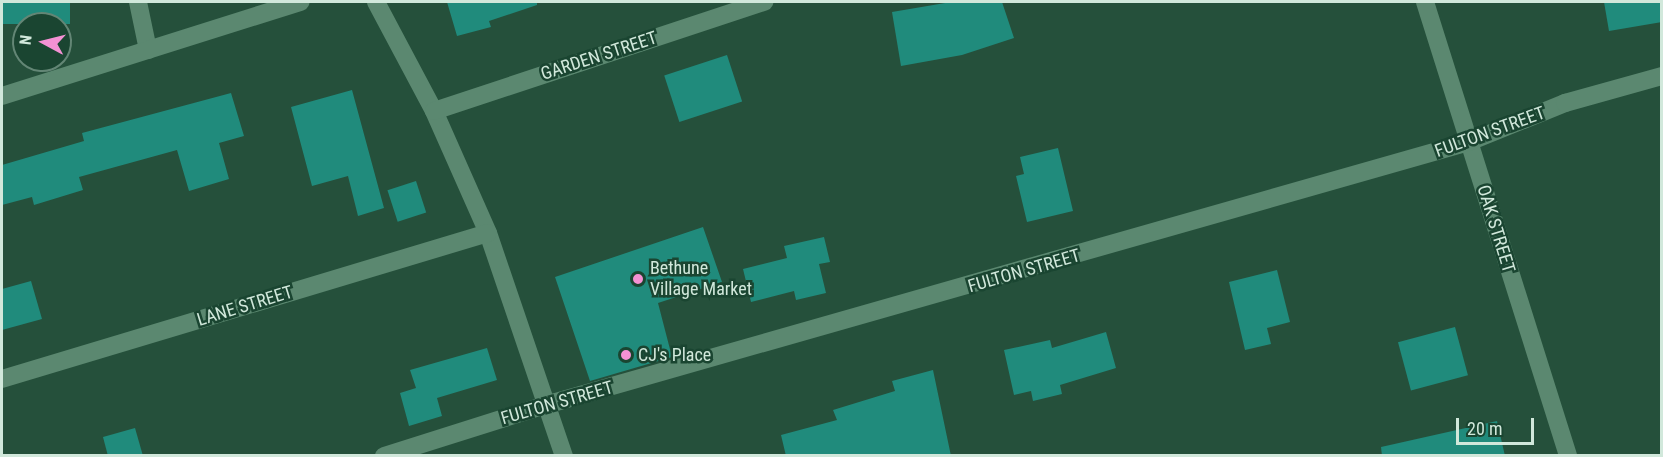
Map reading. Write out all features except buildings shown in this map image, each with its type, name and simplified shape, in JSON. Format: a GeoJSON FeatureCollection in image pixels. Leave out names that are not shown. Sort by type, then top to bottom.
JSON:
{"type":"FeatureCollection","features":[{"type":"Feature","properties":{"kind":"street"},"geometry":{"type":"LineString","coordinates":[[138,2],[148,50]]}},
{"type":"Feature","properties":{"kind":"street"},"geometry":{"type":"LineString","coordinates":[[2,96],[301,2]]}},
{"type":"Feature","properties":{"kind":"street"},"geometry":{"type":"LineString","coordinates":[[376,2],[434,111],[488,233],[549,404],[564,456]]}},
{"type":"Feature","properties":{"kind":"street","name":"GARDEN STREET"},"geometry":{"type":"LineString","coordinates":[[434,111],[764,2]]}},
{"type":"Feature","properties":{"kind":"street","name":"OAK STREET"},"geometry":{"type":"LineString","coordinates":[[1425,2],[1568,456]]}},
{"type":"Feature","properties":{"kind":"street","name":"FULTON STREET"},"geometry":{"type":"LineString","coordinates":[[384,456],[549,404],[1469,142],[1565,104],[1662,76]]}},
{"type":"Feature","properties":{"kind":"street","name":"LANE STREET"},"geometry":{"type":"LineString","coordinates":[[2,379],[488,233]]}},
{"type":"Feature","properties":{"kind":"place","name":"Bethune Village Market"},"geometry":{"type":"Point","coordinates":[638,279]}},
{"type":"Feature","properties":{"kind":"place","name":"CJ's Place"},"geometry":{"type":"Point","coordinates":[626,355]}}]}
